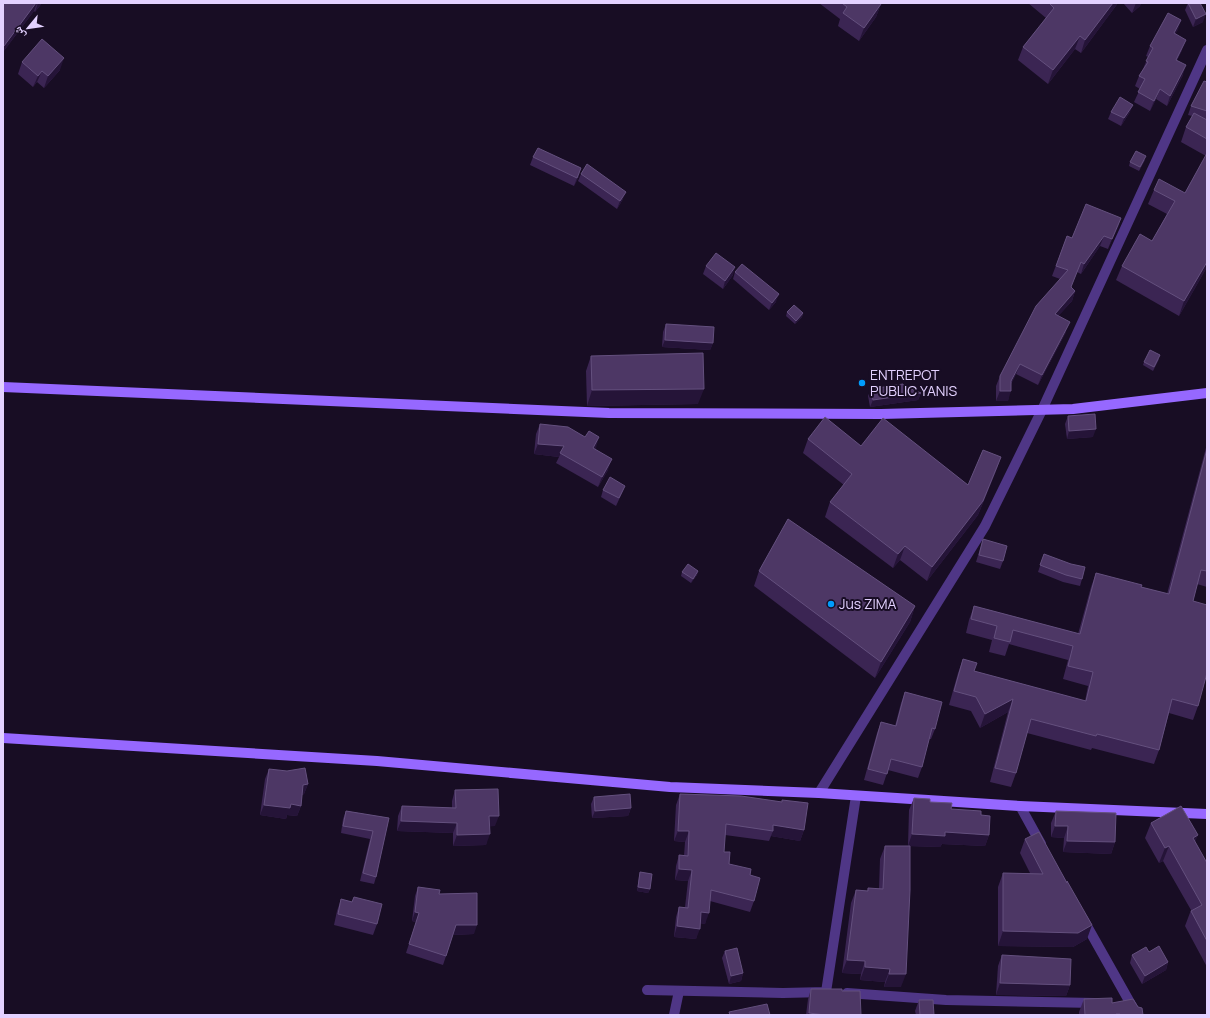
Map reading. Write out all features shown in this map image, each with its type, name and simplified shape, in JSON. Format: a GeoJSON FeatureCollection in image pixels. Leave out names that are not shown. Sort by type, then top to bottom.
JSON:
{"type":"FeatureCollection","features":[{"type":"Feature","properties":{"kind":"main road"},"geometry":{"type":"LineString","coordinates":[[3,387],[609,413],[881,414],[1042,410],[1073,409],[1207,394]]}},
{"type":"Feature","properties":{"kind":"main road"},"geometry":{"type":"LineString","coordinates":[[3,738],[377,761],[670,787],[819,793],[1020,806],[1207,814]]}},
{"type":"Feature","properties":{"kind":"street"},"geometry":{"type":"LineString","coordinates":[[819,793],[985,526],[1042,410],[1207,50]]}},
{"type":"Feature","properties":{"kind":"street"},"geometry":{"type":"LineString","coordinates":[[826,992],[856,796]]}},
{"type":"Feature","properties":{"kind":"street"},"geometry":{"type":"LineString","coordinates":[[1020,806],[1047,854]]}},
{"type":"Feature","properties":{"kind":"street"},"geometry":{"type":"LineString","coordinates":[[1077,909],[1137,1015]]}},
{"type":"Feature","properties":{"kind":"street"},"geometry":{"type":"LineString","coordinates":[[647,990],[783,993],[826,992],[946,1000],[1131,1004]]}},
{"type":"Feature","properties":{"kind":"street"},"geometry":{"type":"LineString","coordinates":[[674,1015],[679,991]]}},
{"type":"Feature","properties":{"kind":"building"},"geometry":{"type":"Polygon","coordinates":[[[3,3],[36,3],[4,46],[3,45],[3,3]]]}},
{"type":"Feature","properties":{"kind":"building"},"geometry":{"type":"Polygon","coordinates":[[[842,3],[881,4],[864,28],[843,13],[847,7],[842,3]]]}},
{"type":"Feature","properties":{"kind":"building"},"geometry":{"type":"Polygon","coordinates":[[[1049,3],[1113,3],[1085,40],[1080,36],[1053,70],[1023,47],[1054,8],[1049,3]]]}},
{"type":"Feature","properties":{"kind":"building"},"geometry":{"type":"Polygon","coordinates":[[[1188,3],[1200,3],[1206,14],[1196,19],[1188,3]]]}},
{"type":"Feature","properties":{"kind":"building"},"geometry":{"type":"Polygon","coordinates":[[[1168,13],[1181,20],[1174,33],[1186,40],[1176,60],[1186,65],[1170,96],[1160,89],[1154,101],[1138,92],[1145,79],[1139,76],[1148,62],[1146,61],[1153,48],[1150,46],[1168,13]]]}},
{"type":"Feature","properties":{"kind":"building"},"geometry":{"type":"Polygon","coordinates":[[[42,39],[64,58],[48,76],[42,71],[38,76],[22,62],[42,39]]]}},
{"type":"Feature","properties":{"kind":"building"},"geometry":{"type":"Polygon","coordinates":[[[1204,81],[1207,82],[1207,111],[1191,106],[1204,81]]]}},
{"type":"Feature","properties":{"kind":"building"},"geometry":{"type":"Polygon","coordinates":[[[1120,97],[1133,105],[1124,118],[1111,112],[1120,97]]]}},
{"type":"Feature","properties":{"kind":"building"},"geometry":{"type":"Polygon","coordinates":[[[1194,113],[1207,120],[1207,139],[1186,127],[1194,113]]]}},
{"type":"Feature","properties":{"kind":"building"},"geometry":{"type":"Polygon","coordinates":[[[538,148],[581,168],[577,178],[533,157],[538,148]]]}},
{"type":"Feature","properties":{"kind":"building"},"geometry":{"type":"Polygon","coordinates":[[[1136,151],[1146,156],[1140,167],[1130,162],[1136,151]]]}},
{"type":"Feature","properties":{"kind":"building"},"geometry":{"type":"Polygon","coordinates":[[[1207,153],[1207,262],[1184,301],[1122,266],[1140,234],[1152,241],[1175,201],[1154,190],[1159,179],[1185,193],[1207,153]]]}},
{"type":"Feature","properties":{"kind":"building"},"geometry":{"type":"Polygon","coordinates":[[[587,164],[626,192],[620,201],[581,174],[587,164]]]}},
{"type":"Feature","properties":{"kind":"building"},"geometry":{"type":"Polygon","coordinates":[[[1086,204],[1121,218],[1112,239],[1104,236],[1084,264],[1081,262],[1071,287],[1075,291],[1055,314],[1070,322],[1042,375],[1020,364],[1011,381],[1011,391],[1000,391],[1000,376],[1036,306],[1068,270],[1056,266],[1067,236],[1072,238],[1086,204]]]}},
{"type":"Feature","properties":{"kind":"building"},"geometry":{"type":"Polygon","coordinates":[[[716,253],[735,267],[725,281],[706,266],[716,253]]]}},
{"type":"Feature","properties":{"kind":"building"},"geometry":{"type":"Polygon","coordinates":[[[742,264],[779,294],[772,303],[735,272],[742,264]]]}},
{"type":"Feature","properties":{"kind":"building"},"geometry":{"type":"Polygon","coordinates":[[[794,305],[803,313],[796,321],[787,312],[794,305]]]}},
{"type":"Feature","properties":{"kind":"building"},"geometry":{"type":"Polygon","coordinates":[[[666,324],[714,327],[713,343],[665,340],[666,324]]]}},
{"type":"Feature","properties":{"kind":"building"},"geometry":{"type":"Polygon","coordinates":[[[1150,350],[1160,355],[1154,367],[1144,362],[1150,350]]]}},
{"type":"Feature","properties":{"kind":"building"},"geometry":{"type":"Polygon","coordinates":[[[703,353],[704,389],[592,390],[591,356],[703,353]]]}},
{"type":"Feature","properties":{"kind":"building"},"geometry":{"type":"Polygon","coordinates":[[[903,384],[904,386],[921,393],[873,400],[871,389],[903,384]]]}},
{"type":"Feature","properties":{"kind":"building"},"geometry":{"type":"Polygon","coordinates":[[[1095,414],[1096,429],[1069,431],[1068,416],[1095,414]]]}},
{"type":"Feature","properties":{"kind":"building"},"geometry":{"type":"Polygon","coordinates":[[[825,417],[861,446],[883,418],[968,485],[983,450],[1001,457],[983,501],[932,567],[905,546],[898,554],[830,502],[852,474],[808,439],[825,417]]]}},
{"type":"Feature","properties":{"kind":"building"},"geometry":{"type":"Polygon","coordinates":[[[540,424],[568,427],[585,437],[589,431],[599,437],[593,448],[612,459],[602,477],[560,453],[564,446],[538,444],[540,424]]]}},
{"type":"Feature","properties":{"kind":"building"},"geometry":{"type":"Polygon","coordinates":[[[1207,449],[1207,571],[1201,570],[1193,601],[1207,605],[1207,673],[1198,706],[1172,699],[1159,750],[1097,734],[1096,736],[1031,719],[1016,773],[995,768],[1013,699],[985,714],[976,697],[954,691],[963,659],[977,663],[974,671],[1086,701],[1093,672],[1068,666],[1073,646],[1013,630],[1010,642],[994,638],[997,626],[971,619],[974,606],[1080,634],[1096,573],[1169,594],[1207,449]]]}},
{"type":"Feature","properties":{"kind":"building"},"geometry":{"type":"Polygon","coordinates":[[[610,477],[625,486],[619,498],[603,490],[610,477]]]}},
{"type":"Feature","properties":{"kind":"building","name":"Jus ZIMA"},"geometry":{"type":"Polygon","coordinates":[[[788,519],[915,606],[881,662],[759,571],[788,519]]]}},
{"type":"Feature","properties":{"kind":"building"},"geometry":{"type":"Polygon","coordinates":[[[983,539],[1007,546],[1003,561],[979,555],[983,539]]]}},
{"type":"Feature","properties":{"kind":"building"},"geometry":{"type":"Polygon","coordinates":[[[1044,554],[1071,564],[1085,567],[1082,579],[1066,575],[1040,565],[1044,554]]]}},
{"type":"Feature","properties":{"kind":"building"},"geometry":{"type":"Polygon","coordinates":[[[688,564],[698,571],[693,579],[682,572],[688,564]]]}},
{"type":"Feature","properties":{"kind":"building"},"geometry":{"type":"Polygon","coordinates":[[[905,692],[942,702],[935,729],[932,728],[922,767],[891,759],[887,774],[868,769],[881,722],[896,726],[905,692]]]}},
{"type":"Feature","properties":{"kind":"building"},"geometry":{"type":"Polygon","coordinates":[[[305,768],[308,784],[303,785],[301,806],[291,804],[290,808],[264,805],[269,769],[287,771],[305,768]]]}},
{"type":"Feature","properties":{"kind":"building"},"geometry":{"type":"Polygon","coordinates":[[[498,789],[499,816],[489,816],[490,834],[457,835],[457,823],[401,821],[402,806],[456,808],[455,790],[498,789]]]}},
{"type":"Feature","properties":{"kind":"building"},"geometry":{"type":"Polygon","coordinates":[[[630,794],[631,808],[595,811],[594,797],[630,794]]]}},
{"type":"Feature","properties":{"kind":"building"},"geometry":{"type":"Polygon","coordinates":[[[680,794],[741,796],[782,802],[782,800],[808,803],[804,830],[773,825],[773,831],[726,824],[724,852],[730,852],[729,864],[751,869],[750,875],[760,878],[754,901],[711,890],[709,913],[701,912],[700,929],[677,926],[679,907],[688,908],[692,870],[679,869],[679,855],[688,856],[689,831],[678,831],[680,794]]]}},
{"type":"Feature","properties":{"kind":"building"},"geometry":{"type":"Polygon","coordinates":[[[914,798],[930,799],[930,802],[952,803],[951,809],[981,811],[981,815],[990,816],[989,835],[945,832],[945,836],[912,834],[914,798]]]}},
{"type":"Feature","properties":{"kind":"building"},"geometry":{"type":"Polygon","coordinates":[[[1181,806],[1198,835],[1193,838],[1207,863],[1207,941],[1191,911],[1202,905],[1169,846],[1165,848],[1151,823],[1181,806]]]}},
{"type":"Feature","properties":{"kind":"building"},"geometry":{"type":"Polygon","coordinates":[[[346,811],[389,818],[376,877],[363,873],[373,831],[343,826],[346,811]]]}},
{"type":"Feature","properties":{"kind":"building"},"geometry":{"type":"Polygon","coordinates":[[[1056,811],[1116,813],[1115,842],[1067,841],[1068,826],[1055,826],[1056,811]]]}},
{"type":"Feature","properties":{"kind":"building"},"geometry":{"type":"Polygon","coordinates":[[[1039,832],[1092,925],[1078,933],[1003,931],[1003,873],[1043,874],[1025,839],[1039,832]]]}},
{"type":"Feature","properties":{"kind":"building"},"geometry":{"type":"Polygon","coordinates":[[[885,846],[910,846],[910,890],[906,974],[889,974],[890,969],[865,967],[865,961],[847,960],[856,890],[868,891],[868,888],[883,889],[885,846]]]}},
{"type":"Feature","properties":{"kind":"building"},"geometry":{"type":"Polygon","coordinates":[[[640,872],[652,874],[650,889],[638,887],[640,872]]]}},
{"type":"Feature","properties":{"kind":"building"},"geometry":{"type":"Polygon","coordinates":[[[418,887],[440,890],[439,894],[477,893],[477,925],[456,925],[446,956],[409,944],[419,913],[415,912],[418,887]]]}},
{"type":"Feature","properties":{"kind":"building"},"geometry":{"type":"Polygon","coordinates":[[[354,897],[382,904],[377,924],[338,914],[341,899],[352,902],[354,897]]]}},
{"type":"Feature","properties":{"kind":"building"},"geometry":{"type":"Polygon","coordinates":[[[1159,946],[1168,962],[1145,976],[1132,955],[1146,947],[1149,952],[1159,946]]]}},
{"type":"Feature","properties":{"kind":"building"},"geometry":{"type":"Polygon","coordinates":[[[737,948],[743,973],[731,976],[725,951],[737,948]]]}},
{"type":"Feature","properties":{"kind":"building"},"geometry":{"type":"Polygon","coordinates":[[[1002,955],[1071,959],[1070,985],[1000,983],[1002,955]]]}},
{"type":"Feature","properties":{"kind":"building"},"geometry":{"type":"Polygon","coordinates":[[[811,989],[842,989],[842,991],[860,991],[861,1015],[825,1015],[809,1013],[811,989]]]}},
{"type":"Feature","properties":{"kind":"building"},"geometry":{"type":"Polygon","coordinates":[[[1112,998],[1112,1003],[1133,999],[1138,1007],[1142,1008],[1143,1015],[1085,1015],[1084,999],[1112,998]]]}},
{"type":"Feature","properties":{"kind":"building"},"geometry":{"type":"Polygon","coordinates":[[[919,1000],[933,1000],[934,1015],[920,1015],[919,1000]]]}},
{"type":"Feature","properties":{"kind":"building"},"geometry":{"type":"Polygon","coordinates":[[[767,1004],[770,1015],[730,1015],[729,1012],[767,1004]]]}},
{"type":"Feature","properties":{"kind":"place","name":"ENTREPOT PUBLIC YANIS"},"geometry":{"type":"Point","coordinates":[862,383]}},
{"type":"Feature","properties":{"kind":"place","name":"Jus ZIMA"},"geometry":{"type":"Point","coordinates":[831,604]}}]}
